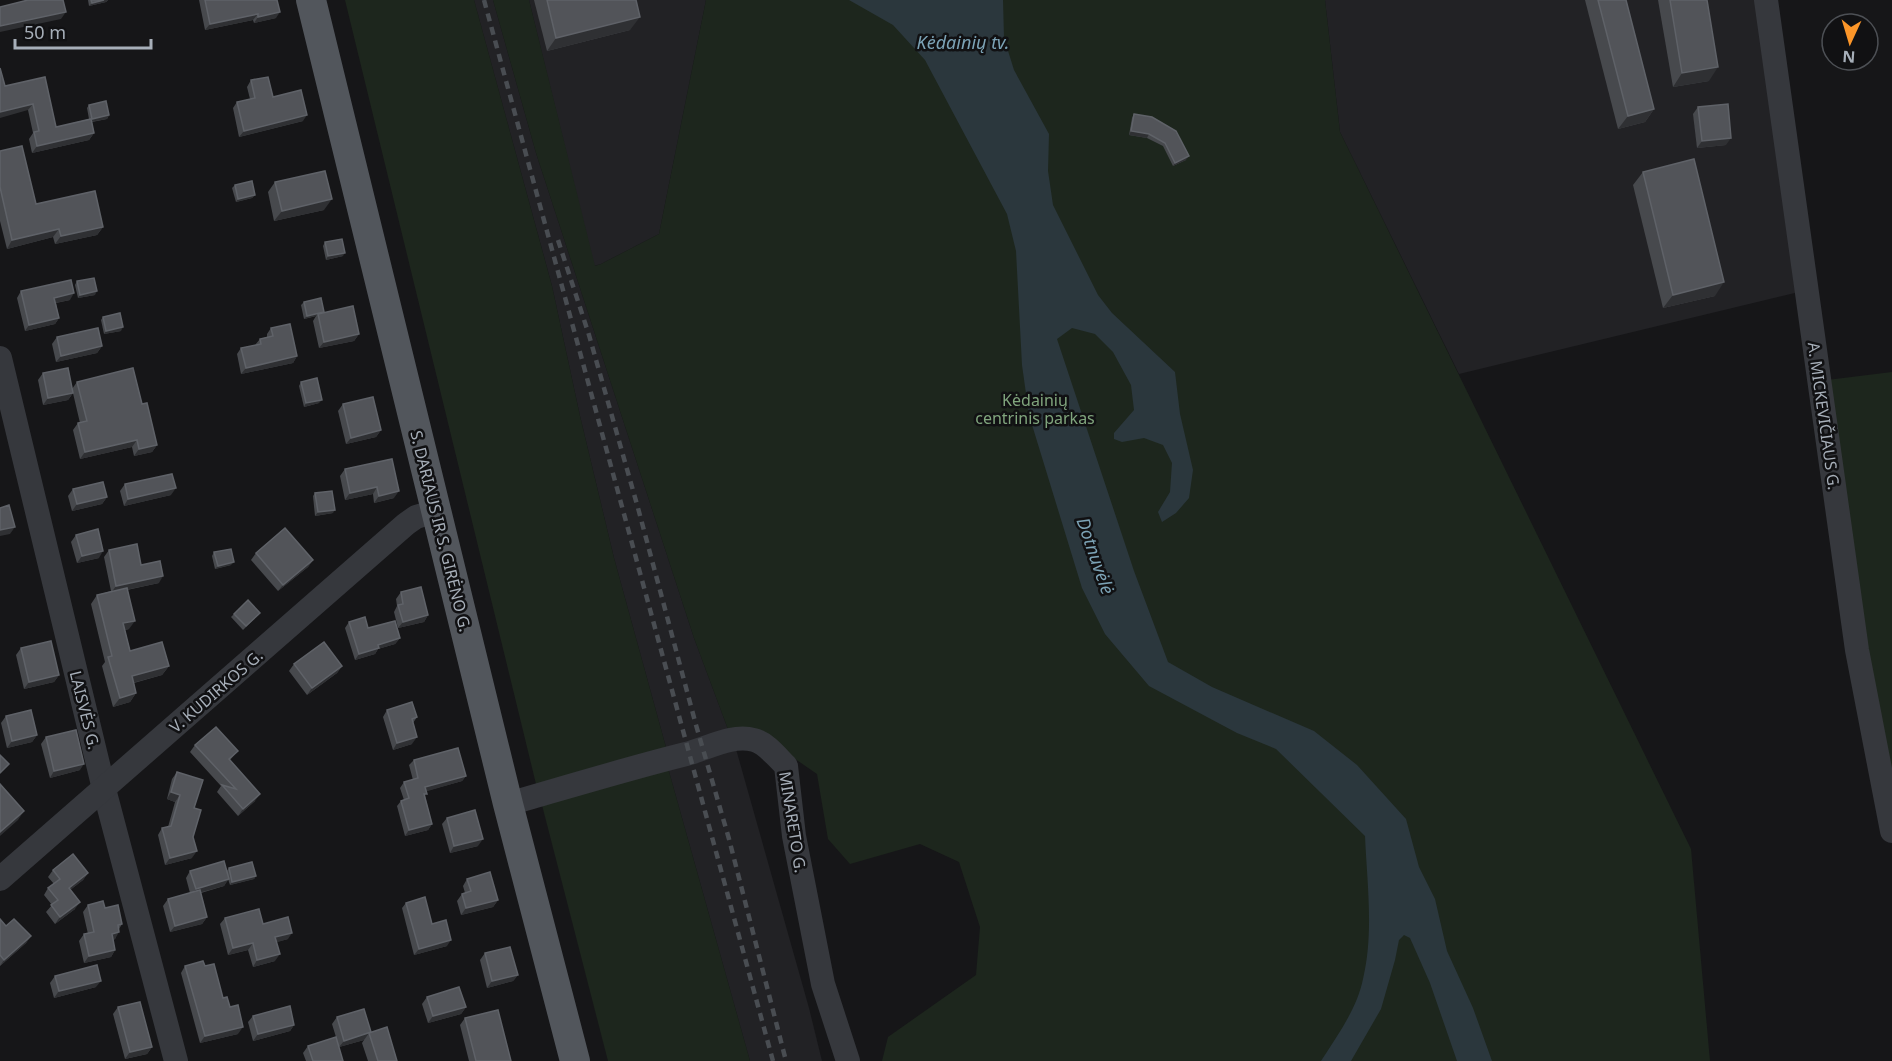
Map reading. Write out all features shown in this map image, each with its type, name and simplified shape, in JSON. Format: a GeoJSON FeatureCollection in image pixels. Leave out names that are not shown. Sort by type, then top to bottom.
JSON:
{"type":"FeatureCollection","features":[{"type":"Feature","properties":{"kind":"main road","name":"S. DARIAUS IR S. GIRĖNO G."},"geometry":{"type":"LineString","coordinates":[[312,0],[508,804],[575,1061]]}},
{"type":"Feature","properties":{"kind":"street","name":"A. MICKEVIČIAUS G."},"geometry":{"type":"LineString","coordinates":[[1766,0],[1857,650],[1892,831]]}},
{"type":"Feature","properties":{"kind":"street","name":"LAISVĖS G."},"geometry":{"type":"LineString","coordinates":[[0,358],[104,789],[177,1061]]}},
{"type":"Feature","properties":{"kind":"street","name":"V. KUDIRKOS G."},"geometry":{"type":"LineString","coordinates":[[0,879],[406,524],[416,517],[436,510]]}},
{"type":"Feature","properties":{"kind":"street","name":"MINARETO G."},"geometry":{"type":"LineString","coordinates":[[508,804],[725,741],[755,740],[763,745],[786,766],[794,836],[823,984],[848,1061]]}},
{"type":"Feature","properties":{"kind":"shaded area"},"geometry":{"type":"Polygon","coordinates":[[[474,0],[493,0],[536,153],[694,638],[729,732],[667,751],[614,558],[552,286],[474,0]]]}},
{"type":"Feature","properties":{"kind":"shaded area"},"geometry":{"type":"Polygon","coordinates":[[[529,0],[706,0],[659,234],[594,266],[529,0]]]}},
{"type":"Feature","properties":{"kind":"shaded area"},"geometry":{"type":"Polygon","coordinates":[[[1325,0],[1756,0],[1799,292],[1459,374],[1340,132],[1325,0]]]}},
{"type":"Feature","properties":{"kind":"shaded area"},"geometry":{"type":"Polygon","coordinates":[[[736,749],[822,1061],[750,1061],[668,768],[736,749]]]}},
{"type":"Feature","properties":{"kind":"green space"},"geometry":{"type":"Polygon","coordinates":[[[345,0],[474,0],[552,286],[614,558],[667,751],[536,784],[345,0]]]}},
{"type":"Feature","properties":{"kind":"green space","name":"Kėdainių centrinis parkas"},"geometry":{"type":"Polygon","coordinates":[[[493,0],[529,0],[595,266],[659,234],[706,0],[1325,0],[1340,132],[1691,849],[1710,1061],[882,1061],[888,1037],[976,975],[980,927],[959,862],[920,844],[850,864],[828,839],[817,774],[788,754],[729,732],[694,638],[536,153],[493,0]]]}},
{"type":"Feature","properties":{"kind":"green space"},"geometry":{"type":"Polygon","coordinates":[[[1892,372],[1892,809],[1819,381],[1892,372]]]}},
{"type":"Feature","properties":{"kind":"green space"},"geometry":{"type":"Polygon","coordinates":[[[668,768],[750,1061],[608,1061],[542,805],[668,768]]]}},
{"type":"Feature","properties":{"kind":"water","name":"Kėdainių tv."},"geometry":{"type":"Polygon","coordinates":[[[849,0],[1003,0],[1004,38],[1014,70],[1049,134],[1048,171],[1053,205],[1098,295],[1112,313],[1175,372],[1180,414],[1193,470],[1189,498],[1176,513],[1162,522],[1158,512],[1170,492],[1172,463],[1163,445],[1144,438],[1122,442],[1114,439],[1114,433],[1134,410],[1131,385],[1113,352],[1095,334],[1072,328],[1057,339],[1134,571],[1168,662],[1212,687],[1314,731],[1357,765],[1406,819],[1419,867],[1435,899],[1447,951],[1473,1008],[1492,1061],[1457,1061],[1430,983],[1410,938],[1404,935],[1399,940],[1381,1009],[1351,1061],[1321,1061],[1351,1012],[1363,979],[1369,926],[1365,836],[1276,749],[1237,733],[1149,686],[1105,634],[1082,588],[1029,415],[1022,365],[1016,251],[1007,214],[925,60],[893,25],[849,0]]]}},
{"type":"Feature","properties":{"kind":"building"},"geometry":{"type":"Polygon","coordinates":[[[28,0],[63,0],[66,12],[0,26],[0,7],[28,0]]]}},
{"type":"Feature","properties":{"kind":"building"},"geometry":{"type":"Polygon","coordinates":[[[205,0],[277,0],[280,12],[210,24],[205,0]]]}},
{"type":"Feature","properties":{"kind":"building"},"geometry":{"type":"Polygon","coordinates":[[[547,0],[636,0],[640,17],[556,38],[547,0]]]}},
{"type":"Feature","properties":{"kind":"building"},"geometry":{"type":"Polygon","coordinates":[[[1598,0],[1626,0],[1654,109],[1628,116],[1598,0]]]}},
{"type":"Feature","properties":{"kind":"building"},"geometry":{"type":"Polygon","coordinates":[[[1670,0],[1707,0],[1718,67],[1682,73],[1670,0]]]}},
{"type":"Feature","properties":{"kind":"building"},"geometry":{"type":"Polygon","coordinates":[[[0,68],[5,86],[45,77],[56,127],[91,119],[94,133],[37,146],[34,132],[39,131],[33,104],[0,112],[0,68]]]}},
{"type":"Feature","properties":{"kind":"building"},"geometry":{"type":"Polygon","coordinates":[[[268,77],[273,97],[301,90],[307,115],[244,131],[237,102],[255,98],[251,80],[268,77]]]}},
{"type":"Feature","properties":{"kind":"building"},"geometry":{"type":"Polygon","coordinates":[[[106,101],[109,115],[92,119],[89,105],[106,101]]]}},
{"type":"Feature","properties":{"kind":"building"},"geometry":{"type":"Polygon","coordinates":[[[1728,104],[1731,138],[1702,141],[1698,107],[1728,104]]]}},
{"type":"Feature","properties":{"kind":"building"},"geometry":{"type":"Polygon","coordinates":[[[1134,114],[1152,117],[1176,131],[1189,156],[1175,163],[1165,143],[1149,134],[1131,131],[1134,114]]]}},
{"type":"Feature","properties":{"kind":"building"},"geometry":{"type":"Polygon","coordinates":[[[22,146],[36,204],[95,191],[103,227],[61,236],[59,229],[12,240],[0,187],[0,151],[22,146]]]}},
{"type":"Feature","properties":{"kind":"building"},"geometry":{"type":"Polygon","coordinates":[[[1694,159],[1724,282],[1673,295],[1643,172],[1694,159]]]}},
{"type":"Feature","properties":{"kind":"building"},"geometry":{"type":"Polygon","coordinates":[[[325,171],[332,199],[282,211],[275,182],[325,171]]]}},
{"type":"Feature","properties":{"kind":"building"},"geometry":{"type":"Polygon","coordinates":[[[252,181],[255,195],[238,199],[235,185],[252,181]]]}},
{"type":"Feature","properties":{"kind":"building"},"geometry":{"type":"Polygon","coordinates":[[[342,239],[345,253],[328,256],[325,242],[342,239]]]}},
{"type":"Feature","properties":{"kind":"building"},"geometry":{"type":"Polygon","coordinates":[[[94,278],[97,291],[80,295],[77,281],[94,278]]]}},
{"type":"Feature","properties":{"kind":"building"},"geometry":{"type":"Polygon","coordinates":[[[71,280],[74,293],[54,298],[59,318],[29,325],[21,291],[71,280]]]}},
{"type":"Feature","properties":{"kind":"building"},"geometry":{"type":"Polygon","coordinates":[[[321,298],[324,312],[307,316],[304,302],[321,298]]]}},
{"type":"Feature","properties":{"kind":"building"},"geometry":{"type":"Polygon","coordinates":[[[353,306],[359,334],[324,342],[318,314],[353,306]]]}},
{"type":"Feature","properties":{"kind":"building"},"geometry":{"type":"Polygon","coordinates":[[[120,313],[123,327],[106,331],[103,317],[120,313]]]}},
{"type":"Feature","properties":{"kind":"building"},"geometry":{"type":"Polygon","coordinates":[[[290,324],[297,356],[246,368],[241,348],[261,344],[260,339],[273,336],[271,328],[290,324]]]}},
{"type":"Feature","properties":{"kind":"building"},"geometry":{"type":"Polygon","coordinates":[[[98,328],[102,346],[61,356],[57,337],[98,328]]]}},
{"type":"Feature","properties":{"kind":"building"},"geometry":{"type":"Polygon","coordinates":[[[68,368],[73,393],[48,398],[43,373],[68,368]]]}},
{"type":"Feature","properties":{"kind":"building"},"geometry":{"type":"Polygon","coordinates":[[[133,368],[142,404],[147,403],[157,445],[139,449],[137,440],[85,452],[78,423],[87,421],[77,382],[133,368]]]}},
{"type":"Feature","properties":{"kind":"building"},"geometry":{"type":"Polygon","coordinates":[[[317,378],[322,400],[306,403],[301,382],[317,378]]]}},
{"type":"Feature","properties":{"kind":"building"},"geometry":{"type":"Polygon","coordinates":[[[373,397],[381,430],[351,438],[343,404],[373,397]]]}},
{"type":"Feature","properties":{"kind":"building"},"geometry":{"type":"Polygon","coordinates":[[[392,459],[399,491],[379,496],[377,487],[350,493],[345,469],[392,459]]]}},
{"type":"Feature","properties":{"kind":"building"},"geometry":{"type":"Polygon","coordinates":[[[172,474],[176,488],[128,499],[125,484],[172,474]]]}},
{"type":"Feature","properties":{"kind":"building"},"geometry":{"type":"Polygon","coordinates":[[[103,482],[107,497],[77,504],[73,489],[103,482]]]}},
{"type":"Feature","properties":{"kind":"building"},"geometry":{"type":"Polygon","coordinates":[[[332,491],[335,510],[318,512],[315,493],[332,491]]]}},
{"type":"Feature","properties":{"kind":"building"},"geometry":{"type":"Polygon","coordinates":[[[9,505],[15,527],[0,530],[0,508],[9,505]]]}},
{"type":"Feature","properties":{"kind":"building"},"geometry":{"type":"Polygon","coordinates":[[[285,528],[313,560],[283,585],[256,553],[285,528]]]}},
{"type":"Feature","properties":{"kind":"building"},"geometry":{"type":"Polygon","coordinates":[[[98,529],[103,551],[82,556],[76,535],[98,529]]]}},
{"type":"Feature","properties":{"kind":"building"},"geometry":{"type":"Polygon","coordinates":[[[137,544],[141,565],[160,561],[163,576],[116,586],[109,550],[137,544]]]}},
{"type":"Feature","properties":{"kind":"building"},"geometry":{"type":"Polygon","coordinates":[[[231,549],[234,562],[218,566],[214,552],[231,549]]]}},
{"type":"Feature","properties":{"kind":"building"},"geometry":{"type":"Polygon","coordinates":[[[421,587],[428,615],[403,622],[398,605],[403,604],[401,592],[421,587]]]}},
{"type":"Feature","properties":{"kind":"building"},"geometry":{"type":"Polygon","coordinates":[[[127,588],[135,621],[123,623],[130,651],[162,642],[169,666],[132,676],[136,693],[120,698],[108,657],[112,656],[97,595],[127,588]]]}},
{"type":"Feature","properties":{"kind":"building"},"geometry":{"type":"Polygon","coordinates":[[[248,600],[260,613],[246,626],[234,614],[248,600]]]}},
{"type":"Feature","properties":{"kind":"building"},"geometry":{"type":"Polygon","coordinates":[[[365,617],[368,628],[395,621],[400,638],[359,654],[349,622],[365,617]]]}},
{"type":"Feature","properties":{"kind":"building"},"geometry":{"type":"Polygon","coordinates":[[[51,641],[59,675],[29,682],[21,648],[51,641]]]}},
{"type":"Feature","properties":{"kind":"building"},"geometry":{"type":"Polygon","coordinates":[[[324,642],[342,666],[312,688],[294,664],[324,642]]]}},
{"type":"Feature","properties":{"kind":"building"},"geometry":{"type":"Polygon","coordinates":[[[412,702],[417,717],[412,719],[417,737],[397,743],[387,710],[412,702]]]}},
{"type":"Feature","properties":{"kind":"building"},"geometry":{"type":"Polygon","coordinates":[[[31,710],[37,735],[12,741],[6,716],[31,710]]]}},
{"type":"Feature","properties":{"kind":"building"},"geometry":{"type":"Polygon","coordinates":[[[216,727],[238,751],[229,759],[260,794],[243,809],[222,785],[236,789],[195,745],[216,727]]]}},
{"type":"Feature","properties":{"kind":"building"},"geometry":{"type":"Polygon","coordinates":[[[76,730],[84,764],[54,771],[46,737],[76,730]]]}},
{"type":"Feature","properties":{"kind":"building"},"geometry":{"type":"Polygon","coordinates":[[[458,748],[466,776],[425,787],[427,794],[424,794],[432,824],[409,830],[401,801],[409,798],[404,782],[418,778],[414,760],[458,748]]]}},
{"type":"Feature","properties":{"kind":"building"},"geometry":{"type":"Polygon","coordinates":[[[0,755],[9,764],[0,773],[0,755]]]}},
{"type":"Feature","properties":{"kind":"building"},"geometry":{"type":"Polygon","coordinates":[[[177,772],[203,780],[194,808],[201,810],[193,837],[197,851],[170,858],[162,828],[171,826],[180,795],[171,792],[177,772]]]}},
{"type":"Feature","properties":{"kind":"building"},"geometry":{"type":"Polygon","coordinates":[[[0,784],[24,811],[0,832],[0,784]]]}},
{"type":"Feature","properties":{"kind":"building"},"geometry":{"type":"Polygon","coordinates":[[[475,810],[483,839],[454,846],[447,818],[475,810]]]}},
{"type":"Feature","properties":{"kind":"building"},"geometry":{"type":"Polygon","coordinates":[[[73,854],[88,873],[69,888],[80,902],[60,917],[51,905],[58,900],[48,888],[60,879],[53,870],[73,854]]]}},
{"type":"Feature","properties":{"kind":"building"},"geometry":{"type":"Polygon","coordinates":[[[224,861],[229,879],[196,889],[190,871],[224,861]]]}},
{"type":"Feature","properties":{"kind":"building"},"geometry":{"type":"Polygon","coordinates":[[[252,862],[256,876],[232,882],[229,868],[252,862]]]}},
{"type":"Feature","properties":{"kind":"building"},"geometry":{"type":"Polygon","coordinates":[[[490,872],[498,900],[466,908],[462,894],[471,891],[467,879],[490,872]]]}},
{"type":"Feature","properties":{"kind":"building"},"geometry":{"type":"Polygon","coordinates":[[[200,890],[207,917],[175,926],[168,899],[200,890]]]}},
{"type":"Feature","properties":{"kind":"building"},"geometry":{"type":"Polygon","coordinates":[[[425,897],[432,924],[446,920],[451,940],[419,949],[406,903],[425,897]]]}},
{"type":"Feature","properties":{"kind":"building"},"geometry":{"type":"Polygon","coordinates":[[[103,901],[105,908],[118,905],[122,924],[118,925],[119,932],[112,934],[115,950],[89,956],[84,934],[94,932],[88,905],[103,901]]]}},
{"type":"Feature","properties":{"kind":"building"},"geometry":{"type":"Polygon","coordinates":[[[259,909],[263,924],[288,917],[292,933],[275,937],[280,954],[257,960],[253,943],[233,948],[225,918],[259,909]]]}},
{"type":"Feature","properties":{"kind":"building"},"geometry":{"type":"Polygon","coordinates":[[[0,919],[6,926],[14,919],[31,936],[4,960],[0,955],[0,919]]]}},
{"type":"Feature","properties":{"kind":"building"},"geometry":{"type":"Polygon","coordinates":[[[510,947],[518,975],[492,981],[485,953],[510,947]]]}},
{"type":"Feature","properties":{"kind":"building"},"geometry":{"type":"Polygon","coordinates":[[[203,961],[205,966],[214,964],[223,998],[227,997],[230,1007],[238,1005],[243,1027],[205,1036],[185,966],[203,961]]]}},
{"type":"Feature","properties":{"kind":"building"},"geometry":{"type":"Polygon","coordinates":[[[97,965],[101,981],[59,991],[55,976],[97,965]]]}},
{"type":"Feature","properties":{"kind":"building"},"geometry":{"type":"Polygon","coordinates":[[[459,987],[466,1007],[433,1016],[427,997],[459,987]]]}},
{"type":"Feature","properties":{"kind":"building"},"geometry":{"type":"Polygon","coordinates":[[[140,1002],[152,1047],[130,1052],[118,1007],[140,1002]]]}},
{"type":"Feature","properties":{"kind":"building"},"geometry":{"type":"Polygon","coordinates":[[[290,1006],[294,1025],[258,1034],[253,1016],[290,1006]]]}},
{"type":"Feature","properties":{"kind":"building"},"geometry":{"type":"Polygon","coordinates":[[[364,1009],[371,1032],[344,1041],[337,1017],[364,1009]]]}},
{"type":"Feature","properties":{"kind":"building"},"geometry":{"type":"Polygon","coordinates":[[[498,1010],[511,1061],[476,1061],[465,1018],[498,1010]]]}},
{"type":"Feature","properties":{"kind":"building"},"geometry":{"type":"Polygon","coordinates":[[[387,1027],[397,1061],[378,1061],[369,1033],[387,1027]]]}},
{"type":"Feature","properties":{"kind":"building"},"geometry":{"type":"Polygon","coordinates":[[[336,1037],[343,1061],[313,1061],[308,1046],[336,1037]]]}},
{"type":"Feature","properties":{"kind":"railway"},"geometry":{"type":"LineString","coordinates":[[484,0],[773,1061]]}},
{"type":"Feature","properties":{"kind":"railway"},"geometry":{"type":"LineString","coordinates":[[558,240],[589,335],[638,508],[729,839],[786,1061]]}},
{"type":"Feature","properties":{"kind":"water label","name":"Dotnuvėlė"},"geometry":{"type":"Point","coordinates":[1095,556]}}]}
